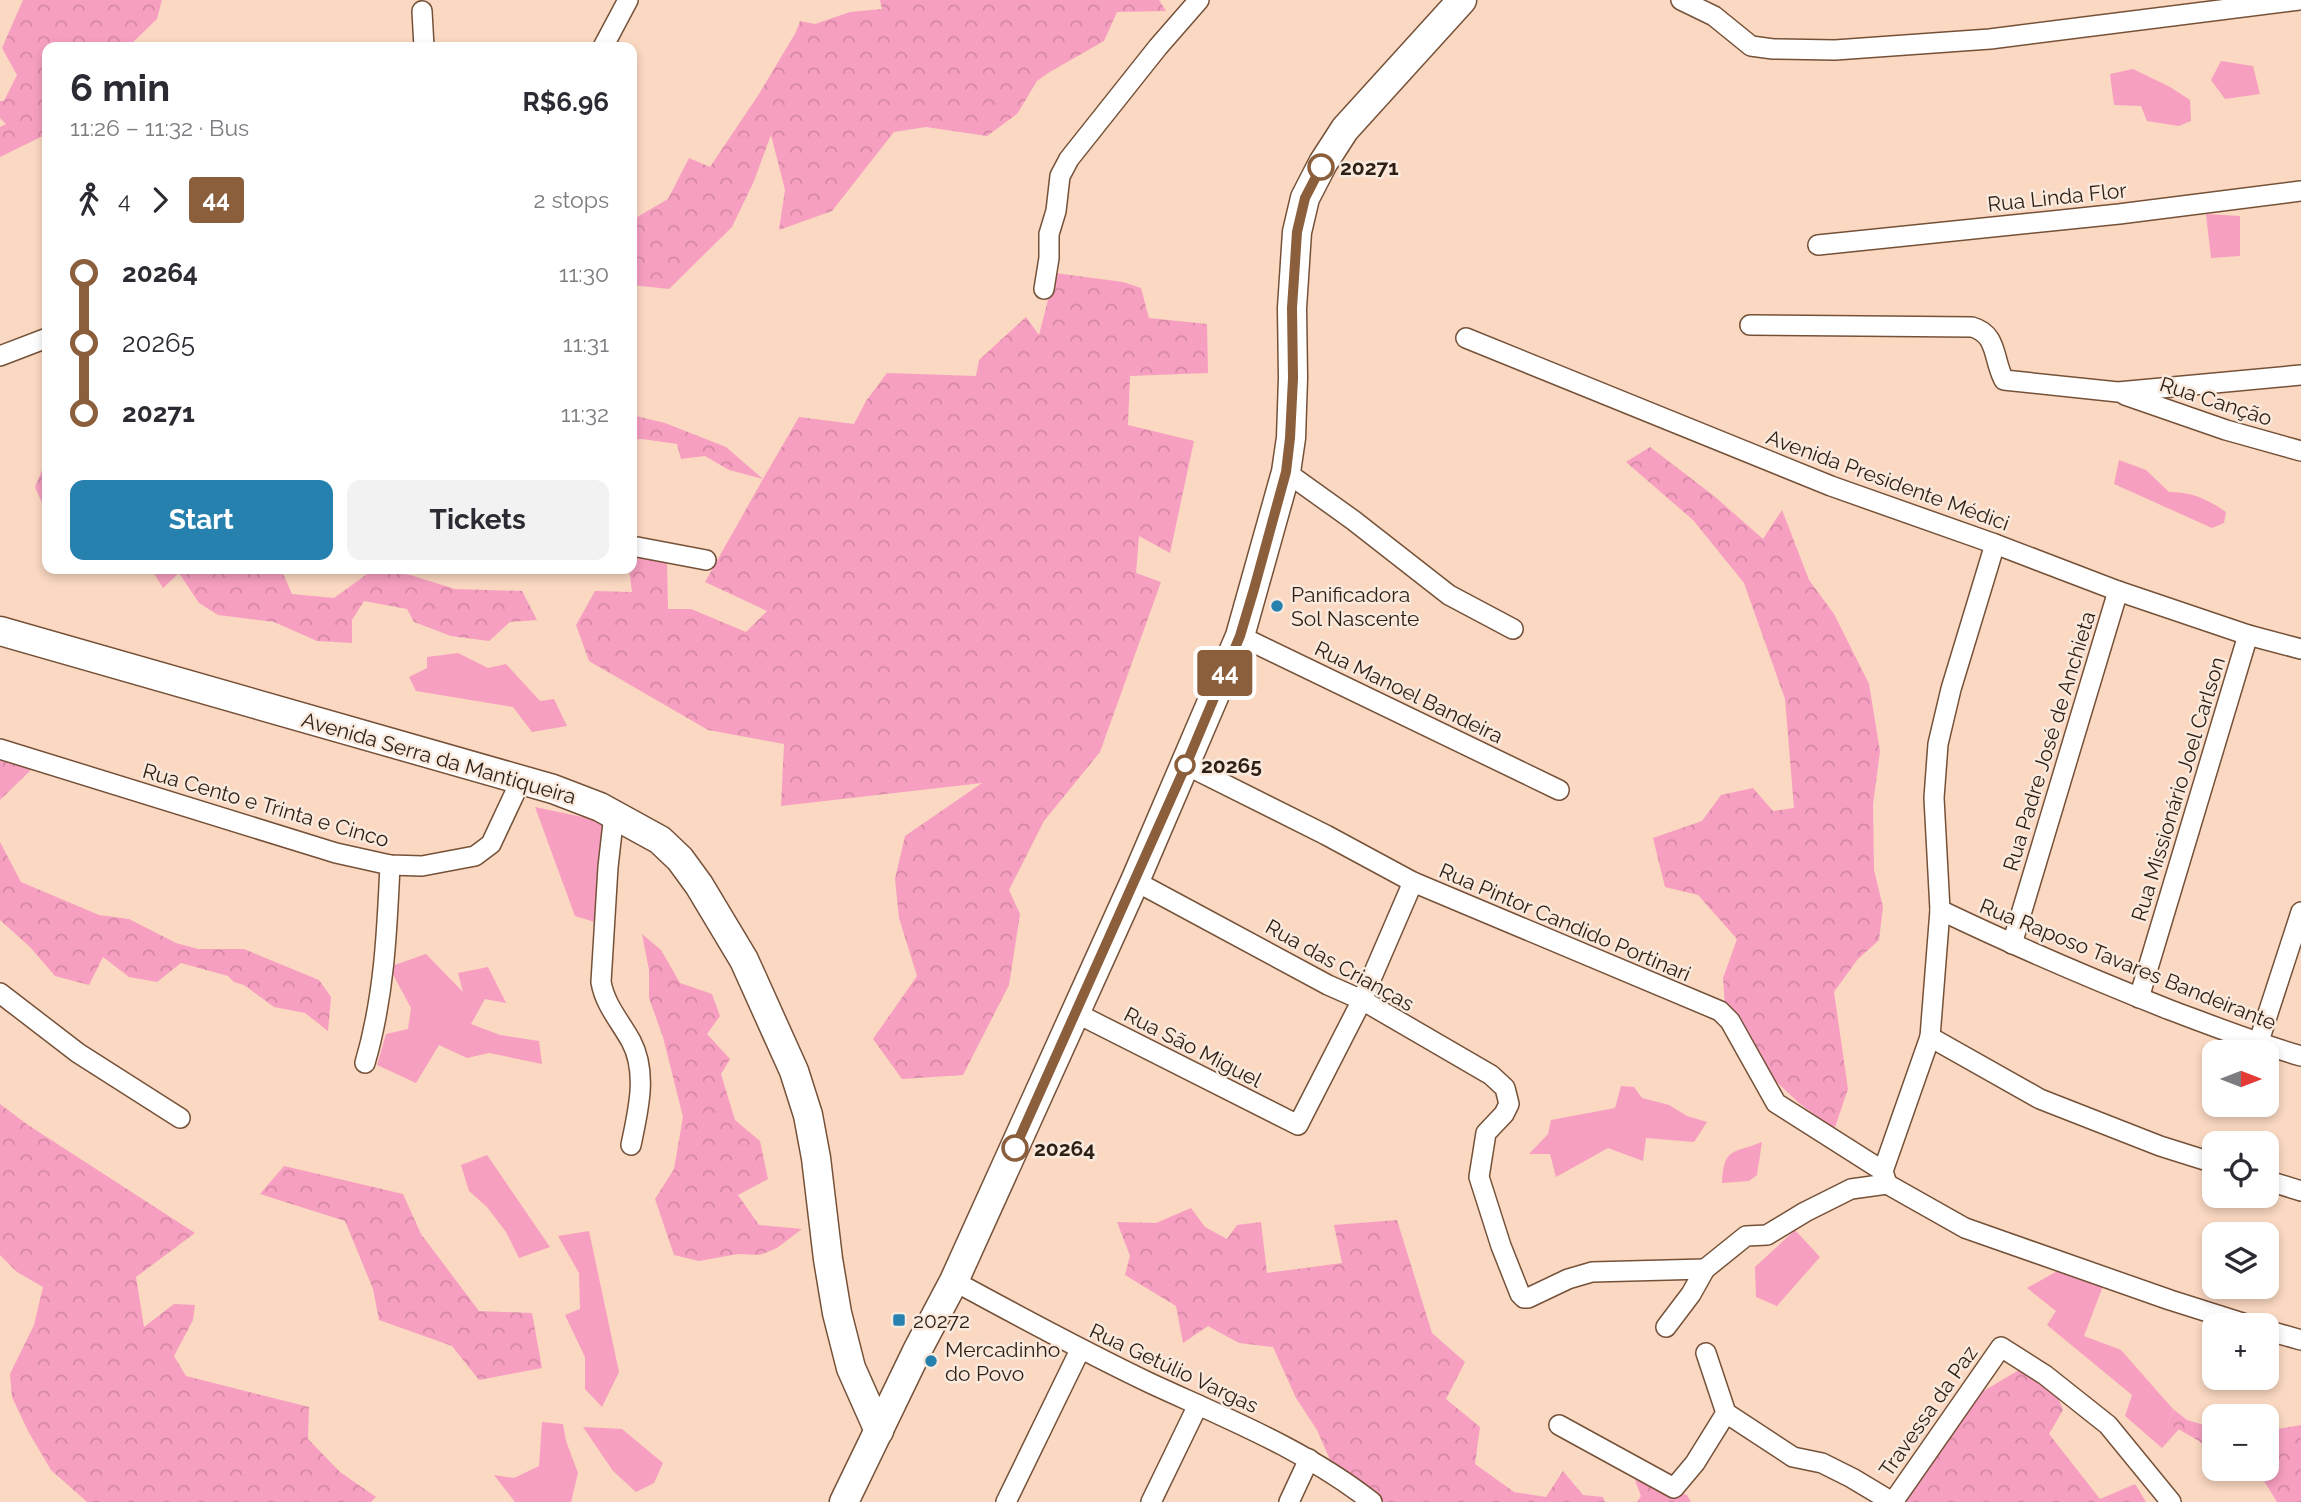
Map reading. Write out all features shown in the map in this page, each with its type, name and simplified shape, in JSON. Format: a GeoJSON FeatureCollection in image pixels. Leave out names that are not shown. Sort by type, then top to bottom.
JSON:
{"type":"FeatureCollection","features":[{"type":"Feature","properties":{"kind":"main road"},"geometry":{"type":"LineString","coordinates":[[844,1502],[954,1281],[1135,881],[1240,636],[1286,472],[1293,378],[1292,308],[1297,232],[1305,198],[1345,129],[1457,1]]}},
{"type":"Feature","properties":{"kind":"main road","name":"Avenida Serra da Mantiqueira"},"geometry":{"type":"LineString","coordinates":[[0,631],[553,789],[614,814],[660,840],[680,859],[699,885],[744,960],[794,1071],[808,1115],[816,1157],[837,1313],[851,1368],[879,1430]]}},
{"type":"Feature","properties":{"kind":"street"},"geometry":{"type":"LineString","coordinates":[[606,42],[628,0]]}},
{"type":"Feature","properties":{"kind":"street"},"geometry":{"type":"LineString","coordinates":[[1044,289],[1049,258],[1049,234],[1056,211],[1060,176],[1077,149],[1199,0]]}},
{"type":"Feature","properties":{"kind":"street"},"geometry":{"type":"LineString","coordinates":[[1681,0],[1714,16],[1751,46],[1835,50],[1990,39],[2299,0]]}},
{"type":"Feature","properties":{"kind":"street"},"geometry":{"type":"LineString","coordinates":[[422,11],[424,42]]}},
{"type":"Feature","properties":{"kind":"street","name":"Rua Linda Flor"},"geometry":{"type":"LineString","coordinates":[[1818,244],[2119,214],[2301,191]]}},
{"type":"Feature","properties":{"kind":"street"},"geometry":{"type":"LineString","coordinates":[[1750,325],[1972,327],[1981,329],[1990,337],[2004,380],[2118,392],[2301,375]]}},
{"type":"Feature","properties":{"kind":"street","name":"Avenida Presidente Médici"},"geometry":{"type":"LineString","coordinates":[[1466,338],[1831,486],[1995,544],[2118,592],[2248,635],[2301,649]]}},
{"type":"Feature","properties":{"kind":"street"},"geometry":{"type":"LineString","coordinates":[[0,356],[42,340]]}},
{"type":"Feature","properties":{"kind":"street","name":"Rua Canção"},"geometry":{"type":"LineString","coordinates":[[2118,392],[2226,430],[2301,450]]}},
{"type":"Feature","properties":{"kind":"street"},"geometry":{"type":"LineString","coordinates":[[1286,472],[1374,535],[1449,595],[1513,629]]}},
{"type":"Feature","properties":{"kind":"street"},"geometry":{"type":"LineString","coordinates":[[1666,1327],[1691,1294],[1705,1269],[1746,1236],[1767,1235],[1805,1212],[1852,1189],[1885,1178],[1930,1037],[1940,910],[1934,798],[1938,744],[1951,689],[1995,544]]}},
{"type":"Feature","properties":{"kind":"street"},"geometry":{"type":"LineString","coordinates":[[637,547],[706,560]]}},
{"type":"Feature","properties":{"kind":"street","name":"Rua Padre José de Anchieta"},"geometry":{"type":"LineString","coordinates":[[2012,944],[2118,592]]}},
{"type":"Feature","properties":{"kind":"street","name":"Rua Missionário Joel Carlson"},"geometry":{"type":"LineString","coordinates":[[2139,998],[2248,635]]}},
{"type":"Feature","properties":{"kind":"street","name":"Rua Manoel Bandeira"},"geometry":{"type":"LineString","coordinates":[[1240,636],[1559,790]]}},
{"type":"Feature","properties":{"kind":"street","name":"Rua Cento e Trinta e Cinco"},"geometry":{"type":"LineString","coordinates":[[0,749],[335,853],[390,865],[436,865],[475,856],[491,844],[521,780]]}},
{"type":"Feature","properties":{"kind":"street","name":"Rua Pintor Candido Portinari"},"geometry":{"type":"LineString","coordinates":[[1186,765],[1413,882],[1720,1011],[1730,1021],[1776,1103],[1885,1178],[1965,1228],[2211,1313]]}},
{"type":"Feature","properties":{"kind":"street"},"geometry":{"type":"LineString","coordinates":[[614,814],[601,982],[604,996],[631,1041],[639,1064],[640,1100],[631,1144]]}},
{"type":"Feature","properties":{"kind":"street"},"geometry":{"type":"LineString","coordinates":[[365,1063],[379,1007],[386,955],[390,865]]}},
{"type":"Feature","properties":{"kind":"street","name":"Rua das Crianças"},"geometry":{"type":"LineString","coordinates":[[1135,881],[1328,985],[1362,1000],[1491,1075],[1505,1088],[1509,1104],[1504,1114],[1486,1133],[1479,1177],[1501,1246],[1524,1298],[1579,1274],[1705,1269]]}},
{"type":"Feature","properties":{"kind":"street"},"geometry":{"type":"LineString","coordinates":[[1362,1000],[1413,882]]}},
{"type":"Feature","properties":{"kind":"street","name":"Rua Raposo Tavares Bandeirante"},"geometry":{"type":"LineString","coordinates":[[1940,910],[2139,998],[2248,1040]]}},
{"type":"Feature","properties":{"kind":"street"},"geometry":{"type":"LineString","coordinates":[[2259,1040],[2301,912]]}},
{"type":"Feature","properties":{"kind":"street"},"geometry":{"type":"LineString","coordinates":[[0,993],[78,1053],[180,1118]]}},
{"type":"Feature","properties":{"kind":"street","name":"Rua São Miguel"},"geometry":{"type":"LineString","coordinates":[[1076,1013],[1298,1125],[1362,1000]]}},
{"type":"Feature","properties":{"kind":"street"},"geometry":{"type":"LineString","coordinates":[[1930,1037],[2040,1099],[2160,1146],[2202,1159]]}},
{"type":"Feature","properties":{"kind":"street","name":"Rua Raposo Tavares Bandeirante"},"geometry":{"type":"LineString","coordinates":[[2279,1050],[2301,1056]]}},
{"type":"Feature","properties":{"kind":"street"},"geometry":{"type":"LineString","coordinates":[[2279,1184],[2301,1191]]}},
{"type":"Feature","properties":{"kind":"street","name":"Rua Getúlio Vargas"},"geometry":{"type":"LineString","coordinates":[[954,1281],[1080,1350],[1243,1425],[1309,1459],[1348,1483],[1372,1502]]}},
{"type":"Feature","properties":{"kind":"street"},"geometry":{"type":"LineString","coordinates":[[2279,1334],[2301,1340]]}},
{"type":"Feature","properties":{"kind":"street","name":"Travessa da Paz"},"geometry":{"type":"LineString","coordinates":[[1892,1502],[2001,1346],[2045,1375],[2109,1425],[2171,1502]]}},
{"type":"Feature","properties":{"kind":"street"},"geometry":{"type":"LineString","coordinates":[[1006,1502],[1080,1350]]}},
{"type":"Feature","properties":{"kind":"street"},"geometry":{"type":"LineString","coordinates":[[1706,1353],[1726,1413],[1793,1457],[1822,1463],[1892,1502]]}},
{"type":"Feature","properties":{"kind":"street"},"geometry":{"type":"LineString","coordinates":[[1151,1502],[1198,1405]]}},
{"type":"Feature","properties":{"kind":"street"},"geometry":{"type":"LineString","coordinates":[[1559,1425],[1671,1487],[1676,1486],[1696,1463],[1726,1413]]}},
{"type":"Feature","properties":{"kind":"street"},"geometry":{"type":"LineString","coordinates":[[1289,1502],[1309,1459]]}},
{"type":"Feature","properties":{"kind":"green space"},"geometry":{"type":"Polygon","coordinates":[[[23,0],[162,0],[157,19],[133,42],[42,42],[42,136],[0,157],[0,127],[6,124],[0,118],[0,101],[4,101],[17,75],[2,48],[23,0]]]}},
{"type":"Feature","properties":{"kind":"green space"},"geometry":{"type":"Polygon","coordinates":[[[880,0],[1159,0],[1166,11],[1117,12],[1104,41],[1037,81],[1017,114],[987,136],[926,127],[894,132],[832,211],[779,230],[785,190],[771,135],[754,181],[732,227],[669,289],[637,286],[637,217],[668,199],[689,158],[710,167],[759,94],[800,21],[815,24],[850,12],[882,9],[880,0]]]}},
{"type":"Feature","properties":{"kind":"green space"},"geometry":{"type":"Polygon","coordinates":[[[2221,61],[2253,66],[2260,94],[2225,99],[2211,80],[2221,61]]]}},
{"type":"Feature","properties":{"kind":"green space"},"geometry":{"type":"Polygon","coordinates":[[[2133,69],[2190,100],[2191,121],[2179,126],[2147,121],[2141,106],[2114,105],[2110,74],[2133,69]]]}},
{"type":"Feature","properties":{"kind":"green space"},"geometry":{"type":"Polygon","coordinates":[[[2206,214],[2240,216],[2240,256],[2211,258],[2206,214]]]}},
{"type":"Feature","properties":{"kind":"green space"},"geometry":{"type":"Polygon","coordinates":[[[1055,273],[1123,282],[1141,288],[1149,318],[1207,324],[1208,373],[1130,376],[1128,425],[1194,441],[1170,553],[1139,536],[1136,573],[1161,582],[1100,752],[1044,821],[1009,890],[1020,914],[1009,985],[963,1075],[902,1079],[873,1039],[917,976],[899,918],[895,879],[905,836],[982,783],[781,806],[784,744],[708,730],[589,661],[576,625],[595,591],[632,592],[630,574],[637,574],[637,552],[667,559],[668,609],[691,609],[746,632],[767,611],[705,582],[799,417],[854,424],[866,401],[887,373],[976,376],[979,360],[1026,317],[1039,335],[1055,273]]]}},
{"type":"Feature","properties":{"kind":"green space"},"geometry":{"type":"Polygon","coordinates":[[[637,416],[665,423],[726,447],[763,479],[729,470],[705,456],[681,459],[677,444],[637,440],[637,416]]]}},
{"type":"Feature","properties":{"kind":"green space"},"geometry":{"type":"Polygon","coordinates":[[[1650,447],[1714,496],[1763,539],[1782,510],[1809,580],[1834,614],[1869,684],[1880,751],[1873,805],[1874,870],[1883,907],[1879,940],[1857,960],[1834,992],[1848,1089],[1834,1130],[1799,1103],[1765,1071],[1725,1006],[1723,978],[1737,939],[1698,895],[1665,887],[1653,838],[1702,821],[1721,795],[1753,788],[1773,811],[1794,808],[1785,699],[1744,583],[1693,520],[1626,462],[1650,447]]]}},
{"type":"Feature","properties":{"kind":"green space"},"geometry":{"type":"Polygon","coordinates":[[[2119,460],[2146,470],[2169,492],[2192,495],[2219,507],[2226,512],[2224,523],[2212,528],[2114,484],[2119,460]]]}},
{"type":"Feature","properties":{"kind":"green space"},"geometry":{"type":"Polygon","coordinates":[[[42,470],[42,503],[35,487],[42,470]]]}},
{"type":"Feature","properties":{"kind":"green space"},"geometry":{"type":"Polygon","coordinates":[[[154,574],[178,574],[163,588],[154,574]]]}},
{"type":"Feature","properties":{"kind":"green space"},"geometry":{"type":"Polygon","coordinates":[[[180,574],[283,574],[292,594],[334,598],[367,574],[404,574],[455,589],[522,591],[537,620],[510,622],[489,641],[451,636],[414,622],[407,609],[364,601],[352,620],[352,643],[317,641],[274,622],[218,615],[199,603],[180,574]]]}},
{"type":"Feature","properties":{"kind":"green space"},"geometry":{"type":"Polygon","coordinates":[[[458,653],[488,668],[506,664],[540,701],[554,699],[567,726],[532,732],[513,707],[416,691],[409,677],[427,668],[427,657],[458,653]]]}},
{"type":"Feature","properties":{"kind":"green space"},"geometry":{"type":"Polygon","coordinates":[[[0,755],[34,767],[0,800],[0,755]]]}},
{"type":"Feature","properties":{"kind":"green space"},"geometry":{"type":"Polygon","coordinates":[[[535,807],[606,822],[598,923],[575,916],[535,807]]]}},
{"type":"Feature","properties":{"kind":"green space"},"geometry":{"type":"Polygon","coordinates":[[[0,842],[21,882],[99,915],[129,919],[176,943],[198,949],[244,949],[319,980],[331,997],[328,1031],[305,1013],[274,1007],[228,976],[181,963],[157,982],[129,977],[103,957],[89,985],[55,976],[30,947],[0,920],[0,842]]]}},
{"type":"Feature","properties":{"kind":"green space"},"geometry":{"type":"Polygon","coordinates":[[[642,934],[661,950],[680,983],[712,994],[720,1016],[707,1034],[730,1059],[721,1074],[735,1120],[760,1141],[768,1179],[738,1195],[759,1225],[802,1229],[777,1248],[760,1255],[738,1254],[699,1261],[674,1255],[655,1199],[674,1169],[683,1117],[663,1037],[649,998],[649,970],[642,934]]]}},
{"type":"Feature","properties":{"kind":"green space"},"geometry":{"type":"Polygon","coordinates":[[[426,954],[463,992],[458,973],[488,967],[506,1003],[485,999],[471,1024],[500,1035],[539,1041],[542,1064],[489,1053],[467,1058],[439,1045],[416,1083],[377,1065],[386,1034],[408,1029],[411,1008],[389,967],[426,954]]]}},
{"type":"Feature","properties":{"kind":"green space"},"geometry":{"type":"Polygon","coordinates":[[[1621,1086],[1634,1087],[1642,1098],[1669,1105],[1687,1116],[1707,1122],[1694,1142],[1646,1138],[1643,1161],[1608,1148],[1556,1177],[1550,1154],[1529,1154],[1548,1134],[1551,1120],[1615,1108],[1621,1086]]]}},
{"type":"Feature","properties":{"kind":"green space"},"geometry":{"type":"Polygon","coordinates":[[[0,1104],[195,1233],[136,1277],[144,1327],[174,1304],[195,1305],[193,1320],[174,1356],[186,1376],[309,1407],[308,1439],[340,1472],[376,1497],[371,1502],[87,1502],[51,1470],[12,1397],[10,1374],[34,1325],[43,1287],[17,1272],[0,1255],[0,1104]]]}},
{"type":"Feature","properties":{"kind":"green space"},"geometry":{"type":"Polygon","coordinates":[[[1762,1142],[1757,1175],[1749,1181],[1722,1183],[1728,1157],[1737,1150],[1762,1142]]]}},
{"type":"Feature","properties":{"kind":"green space"},"geometry":{"type":"Polygon","coordinates":[[[487,1155],[550,1247],[519,1258],[506,1232],[487,1207],[469,1191],[461,1165],[487,1155]]]}},
{"type":"Feature","properties":{"kind":"green space"},"geometry":{"type":"Polygon","coordinates":[[[284,1166],[403,1194],[421,1234],[479,1311],[532,1313],[542,1368],[479,1380],[452,1346],[379,1320],[373,1289],[345,1221],[260,1194],[284,1166]]]}},
{"type":"Feature","properties":{"kind":"green space"},"geometry":{"type":"Polygon","coordinates":[[[1191,1208],[1205,1227],[1227,1239],[1237,1225],[1261,1222],[1267,1273],[1342,1263],[1334,1225],[1397,1220],[1432,1333],[1465,1362],[1446,1399],[1480,1427],[1475,1464],[1514,1492],[1546,1497],[1563,1471],[1583,1495],[1603,1497],[1605,1502],[1381,1502],[1331,1462],[1317,1430],[1296,1398],[1273,1347],[1239,1343],[1208,1326],[1183,1343],[1176,1306],[1125,1275],[1130,1256],[1117,1222],[1156,1223],[1191,1208]]]}},
{"type":"Feature","properties":{"kind":"green space"},"geometry":{"type":"Polygon","coordinates":[[[1795,1230],[1820,1257],[1777,1306],[1756,1297],[1755,1267],[1795,1230]]]}},
{"type":"Feature","properties":{"kind":"green space"},"geometry":{"type":"Polygon","coordinates":[[[589,1231],[619,1372],[602,1407],[585,1389],[585,1357],[565,1315],[580,1309],[579,1273],[558,1236],[589,1231]]]}},
{"type":"Feature","properties":{"kind":"green space"},"geometry":{"type":"Polygon","coordinates":[[[2061,1269],[2103,1286],[2084,1336],[2121,1350],[2173,1409],[2168,1423],[2180,1428],[2162,1448],[2125,1416],[2132,1395],[2047,1325],[2056,1311],[2027,1288],[2061,1269]]]}},
{"type":"Feature","properties":{"kind":"green space"},"geometry":{"type":"Polygon","coordinates":[[[2019,1370],[2056,1393],[2063,1410],[2049,1434],[2100,1499],[2135,1484],[2146,1502],[1899,1502],[1970,1399],[2019,1370]]]}},
{"type":"Feature","properties":{"kind":"green space"},"geometry":{"type":"Polygon","coordinates":[[[2173,1409],[2187,1420],[2202,1424],[2202,1444],[2199,1441],[2168,1423],[2173,1409]]]}},
{"type":"Feature","properties":{"kind":"green space"},"geometry":{"type":"Polygon","coordinates":[[[542,1422],[563,1424],[566,1441],[578,1473],[571,1502],[515,1502],[494,1475],[514,1478],[539,1466],[542,1422]]]}},
{"type":"Feature","properties":{"kind":"green space"},"geometry":{"type":"Polygon","coordinates":[[[2301,1425],[2301,1502],[2277,1502],[2264,1481],[2279,1481],[2279,1429],[2301,1425]]]}},
{"type":"Feature","properties":{"kind":"green space"},"geometry":{"type":"Polygon","coordinates":[[[583,1427],[622,1429],[663,1463],[654,1483],[636,1492],[613,1471],[583,1427]]]}},
{"type":"Feature","properties":{"kind":"green space"},"geometry":{"type":"Polygon","coordinates":[[[1635,1480],[1687,1495],[1691,1502],[1637,1502],[1641,1496],[1635,1480]]]}},
{"type":"Feature","properties":{"kind":"bus line","name":"44"},"geometry":{"type":"LineString","coordinates":[[1015,1148],[1126,903],[1240,636],[1286,472],[1293,378],[1292,308],[1297,232],[1305,198],[1321,167]]}},
{"type":"Feature","properties":{"kind":"place","name":"20271"},"geometry":{"type":"Point","coordinates":[1321,167]}},
{"type":"Feature","properties":{"kind":"place","name":"Panificadora Sol Nascente"},"geometry":{"type":"Point","coordinates":[1277,606]}},
{"type":"Feature","properties":{"kind":"place","name":"20265"},"geometry":{"type":"Point","coordinates":[1185,765]}},
{"type":"Feature","properties":{"kind":"place","name":"20264"},"geometry":{"type":"Point","coordinates":[1015,1148]}},
{"type":"Feature","properties":{"kind":"place","name":"20272"},"geometry":{"type":"Point","coordinates":[899,1320]}},
{"type":"Feature","properties":{"kind":"place","name":"Mercadinho do Povo"},"geometry":{"type":"Point","coordinates":[931,1361]}}]}
